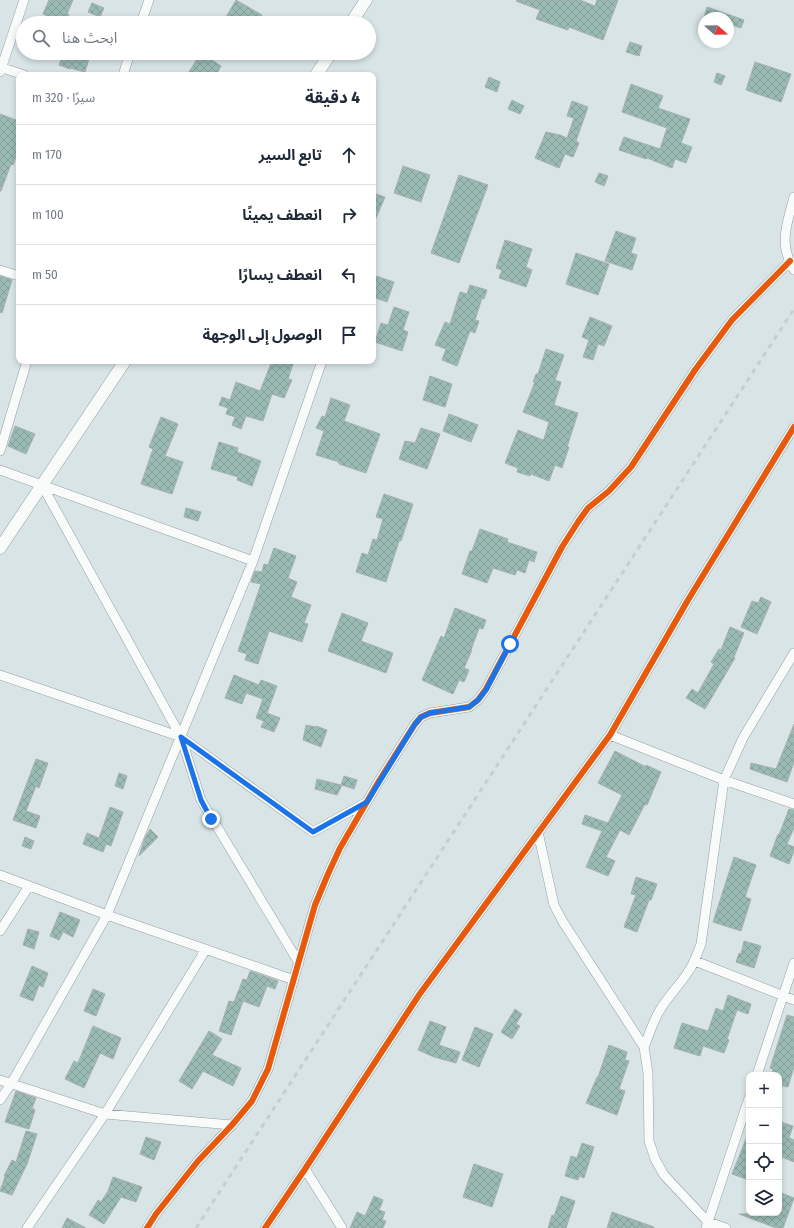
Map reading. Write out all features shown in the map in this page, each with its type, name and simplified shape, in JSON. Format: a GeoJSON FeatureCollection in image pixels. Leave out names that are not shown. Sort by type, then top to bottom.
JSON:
{"type":"FeatureCollection","features":[{"type":"Feature","properties":{"kind":"street"},"geometry":{"type":"LineString","coordinates":[[18,16],[24,0]]}},
{"type":"Feature","properties":{"kind":"street"},"geometry":{"type":"LineString","coordinates":[[143,16],[149,0]]}},
{"type":"Feature","properties":{"kind":"street"},"geometry":{"type":"LineString","coordinates":[[356,16],[366,0]]}},
{"type":"Feature","properties":{"kind":"street"},"geometry":{"type":"LineString","coordinates":[[16,23],[0,69],[16,73]]}},
{"type":"Feature","properties":{"kind":"street"},"geometry":{"type":"LineString","coordinates":[[124,72],[128,60]]}},
{"type":"Feature","properties":{"kind":"street"},"geometry":{"type":"LineString","coordinates":[[318,72],[326,60]]}},
{"type":"Feature","properties":{"kind":"street"},"geometry":{"type":"LineString","coordinates":[[794,197],[784,233],[784,244],[794,270]]}},
{"type":"Feature","properties":{"kind":"street"},"geometry":{"type":"LineString","coordinates":[[147,1228],[156,1214],[198,1161],[252,1101],[268,1069],[315,905],[328,874],[340,848],[415,724],[421,717],[430,713],[469,707],[478,700],[486,690],[562,547],[578,522],[588,508],[609,491],[631,467],[695,370],[732,320],[790,261]]}},
{"type":"Feature","properties":{"kind":"street"},"geometry":{"type":"LineString","coordinates":[[0,270],[16,275]]}},
{"type":"Feature","properties":{"kind":"street"},"geometry":{"type":"LineString","coordinates":[[0,451],[26,364]]}},
{"type":"Feature","properties":{"kind":"street"},"geometry":{"type":"LineString","coordinates":[[0,548],[123,364]]}},
{"type":"Feature","properties":{"kind":"street"},"geometry":{"type":"LineString","coordinates":[[0,1100],[11,1084],[107,915],[253,561],[321,364]]}},
{"type":"Feature","properties":{"kind":"street"},"geometry":{"type":"LineString","coordinates":[[264,1228],[305,1169],[419,995],[610,735],[688,600],[794,426]]}},
{"type":"Feature","properties":{"kind":"street"},"geometry":{"type":"LineString","coordinates":[[0,470],[253,561]]}},
{"type":"Feature","properties":{"kind":"street"},"geometry":{"type":"LineString","coordinates":[[42,485],[181,737],[201,800],[211,819],[299,962]]}},
{"type":"Feature","properties":{"kind":"street"},"geometry":{"type":"LineString","coordinates":[[644,1047],[660,1009],[667,998],[689,972],[701,944],[724,780],[743,738],[794,653]]}},
{"type":"Feature","properties":{"kind":"street"},"geometry":{"type":"LineString","coordinates":[[0,675],[181,737],[313,832],[367,802]]}},
{"type":"Feature","properties":{"kind":"street"},"geometry":{"type":"LineString","coordinates":[[610,735],[724,780],[794,804]]}},
{"type":"Feature","properties":{"kind":"street"},"geometry":{"type":"LineString","coordinates":[[538,832],[554,905],[563,922],[644,1047],[648,1073],[649,1141],[655,1159],[664,1175],[707,1225],[726,1228]]}},
{"type":"Feature","properties":{"kind":"street"},"geometry":{"type":"LineString","coordinates":[[0,875],[107,915],[294,980]]}},
{"type":"Feature","properties":{"kind":"street"},"geometry":{"type":"LineString","coordinates":[[0,931],[29,886]]}},
{"type":"Feature","properties":{"kind":"street"},"geometry":{"type":"LineString","coordinates":[[27,1228],[105,1114],[206,949]]}},
{"type":"Feature","properties":{"kind":"street"},"geometry":{"type":"LineString","coordinates":[[695,961],[794,1000]]}},
{"type":"Feature","properties":{"kind":"street"},"geometry":{"type":"LineString","coordinates":[[758,1072],[794,963]]}},
{"type":"Feature","properties":{"kind":"street"},"geometry":{"type":"LineString","coordinates":[[0,1080],[105,1114],[232,1125]]}},
{"type":"Feature","properties":{"kind":"street"},"geometry":{"type":"LineString","coordinates":[[707,1225],[746,1107]]}},
{"type":"Feature","properties":{"kind":"street"},"geometry":{"type":"LineString","coordinates":[[305,1169],[342,1228]]}},
{"type":"Feature","properties":{"kind":"building"},"geometry":{"type":"Polygon","coordinates":[[[49,0],[73,0],[67,14],[69,14],[68,16],[48,16],[43,14],[49,0]]]}},
{"type":"Feature","properties":{"kind":"building"},"geometry":{"type":"Polygon","coordinates":[[[236,0],[262,15],[261,16],[227,16],[236,0]]]}},
{"type":"Feature","properties":{"kind":"building"},"geometry":{"type":"Polygon","coordinates":[[[580,0],[595,6],[597,0],[618,0],[603,40],[569,27],[568,30],[536,19],[540,10],[516,1],[580,0]]]}},
{"type":"Feature","properties":{"kind":"building"},"geometry":{"type":"Polygon","coordinates":[[[92,3],[104,8],[100,16],[88,12],[92,3]]]}},
{"type":"Feature","properties":{"kind":"building"},"geometry":{"type":"Polygon","coordinates":[[[707,7],[721,12],[706,12],[707,7]]]}},
{"type":"Feature","properties":{"kind":"building"},"geometry":{"type":"Polygon","coordinates":[[[734,16],[744,20],[741,28],[734,26],[734,16]]]}},
{"type":"Feature","properties":{"kind":"building"},"geometry":{"type":"Polygon","coordinates":[[[630,42],[642,46],[639,56],[626,52],[630,42]]]}},
{"type":"Feature","properties":{"kind":"building"},"geometry":{"type":"Polygon","coordinates":[[[61,60],[89,60],[85,72],[59,65],[61,60]]]}},
{"type":"Feature","properties":{"kind":"building"},"geometry":{"type":"Polygon","coordinates":[[[197,60],[212,60],[221,66],[218,72],[189,72],[197,60]]]}},
{"type":"Feature","properties":{"kind":"building"},"geometry":{"type":"Polygon","coordinates":[[[755,62],[791,74],[781,102],[746,90],[755,62]]]}},
{"type":"Feature","properties":{"kind":"building"},"geometry":{"type":"Polygon","coordinates":[[[717,73],[725,76],[721,85],[714,82],[717,73]]]}},
{"type":"Feature","properties":{"kind":"building"},"geometry":{"type":"Polygon","coordinates":[[[489,77],[500,82],[497,92],[485,87],[489,77]]]}},
{"type":"Feature","properties":{"kind":"building"},"geometry":{"type":"Polygon","coordinates":[[[631,84],[663,96],[658,108],[690,119],[681,143],[692,147],[686,163],[675,159],[672,168],[647,158],[646,159],[619,150],[624,137],[660,149],[667,128],[622,112],[631,84]]]}},
{"type":"Feature","properties":{"kind":"building"},"geometry":{"type":"Polygon","coordinates":[[[512,100],[524,106],[520,114],[508,109],[512,100]]]}},
{"type":"Feature","properties":{"kind":"building"},"geometry":{"type":"Polygon","coordinates":[[[572,101],[588,107],[576,141],[579,143],[573,157],[565,154],[559,168],[535,158],[546,132],[567,138],[574,118],[567,116],[572,101]]]}},
{"type":"Feature","properties":{"kind":"building"},"geometry":{"type":"Polygon","coordinates":[[[0,114],[16,120],[16,156],[13,165],[11,164],[0,191],[0,114]]]}},
{"type":"Feature","properties":{"kind":"building"},"geometry":{"type":"Polygon","coordinates":[[[403,166],[430,175],[421,202],[394,193],[403,166]]]}},
{"type":"Feature","properties":{"kind":"building"},"geometry":{"type":"Polygon","coordinates":[[[599,173],[608,176],[604,186],[595,182],[599,173]]]}},
{"type":"Feature","properties":{"kind":"building"},"geometry":{"type":"Polygon","coordinates":[[[459,175],[488,185],[459,263],[431,253],[459,175]]]}},
{"type":"Feature","properties":{"kind":"building"},"geometry":{"type":"Polygon","coordinates":[[[376,194],[385,197],[376,218],[376,194]]]}},
{"type":"Feature","properties":{"kind":"building"},"geometry":{"type":"Polygon","coordinates":[[[616,231],[636,238],[631,253],[637,255],[632,270],[605,261],[616,231]]]}},
{"type":"Feature","properties":{"kind":"building"},"geometry":{"type":"Polygon","coordinates":[[[505,240],[532,249],[526,267],[532,270],[526,287],[499,278],[502,270],[496,268],[505,240]]]}},
{"type":"Feature","properties":{"kind":"building"},"geometry":{"type":"Polygon","coordinates":[[[576,253],[609,264],[598,295],[566,284],[576,253]]]}},
{"type":"Feature","properties":{"kind":"building"},"geometry":{"type":"Polygon","coordinates":[[[0,276],[12,280],[2,313],[0,312],[0,276]]]}},
{"type":"Feature","properties":{"kind":"building"},"geometry":{"type":"Polygon","coordinates":[[[376,276],[394,282],[387,302],[376,298],[376,276]]]}},
{"type":"Feature","properties":{"kind":"building"},"geometry":{"type":"Polygon","coordinates":[[[470,285],[487,290],[484,299],[482,298],[475,320],[479,321],[475,333],[470,331],[457,366],[442,360],[446,349],[435,345],[445,322],[450,324],[460,292],[467,294],[470,285]]]}},
{"type":"Feature","properties":{"kind":"building"},"geometry":{"type":"Polygon","coordinates":[[[394,307],[409,312],[403,330],[408,332],[402,351],[376,342],[381,323],[388,325],[394,307]]]}},
{"type":"Feature","properties":{"kind":"building"},"geometry":{"type":"Polygon","coordinates":[[[590,317],[612,326],[604,346],[598,344],[593,360],[583,357],[589,340],[582,337],[590,317]]]}},
{"type":"Feature","properties":{"kind":"building"},"geometry":{"type":"Polygon","coordinates":[[[546,349],[564,355],[555,380],[561,382],[554,405],[578,413],[562,468],[555,465],[549,481],[531,474],[530,476],[517,472],[518,468],[505,463],[518,430],[543,440],[544,439],[549,422],[523,412],[546,349]]]}},
{"type":"Feature","properties":{"kind":"building"},"geometry":{"type":"Polygon","coordinates":[[[271,364],[293,364],[288,379],[292,380],[284,398],[272,394],[263,421],[246,416],[241,429],[232,425],[235,417],[226,414],[228,408],[219,405],[222,397],[230,400],[236,382],[260,391],[271,364]]]}},
{"type":"Feature","properties":{"kind":"building"},"geometry":{"type":"Polygon","coordinates":[[[430,376],[452,384],[445,407],[423,400],[430,376]]]}},
{"type":"Feature","properties":{"kind":"building"},"geometry":{"type":"Polygon","coordinates":[[[331,398],[350,405],[344,421],[380,434],[366,473],[339,464],[339,462],[316,455],[324,431],[316,428],[322,416],[325,417],[331,398]]]}},
{"type":"Feature","properties":{"kind":"building"},"geometry":{"type":"Polygon","coordinates":[[[449,414],[478,425],[471,442],[443,431],[449,414]]]}},
{"type":"Feature","properties":{"kind":"building"},"geometry":{"type":"Polygon","coordinates":[[[161,417],[178,424],[165,456],[183,462],[172,494],[141,484],[153,449],[149,447],[161,417]]]}},
{"type":"Feature","properties":{"kind":"building"},"geometry":{"type":"Polygon","coordinates":[[[15,426],[35,434],[26,454],[8,446],[15,426]]]}},
{"type":"Feature","properties":{"kind":"building"},"geometry":{"type":"Polygon","coordinates":[[[421,428],[440,434],[427,469],[399,459],[405,441],[415,443],[421,428]]]}},
{"type":"Feature","properties":{"kind":"building"},"geometry":{"type":"Polygon","coordinates":[[[219,442],[238,448],[237,452],[261,461],[252,486],[237,480],[238,477],[211,469],[219,442]]]}},
{"type":"Feature","properties":{"kind":"building"},"geometry":{"type":"Polygon","coordinates":[[[384,494],[413,504],[386,582],[356,572],[362,553],[368,555],[373,539],[377,540],[383,519],[376,517],[384,494]]]}},
{"type":"Feature","properties":{"kind":"building"},"geometry":{"type":"Polygon","coordinates":[[[186,508],[201,512],[198,521],[184,517],[186,508]]]}},
{"type":"Feature","properties":{"kind":"building"},"geometry":{"type":"Polygon","coordinates":[[[480,529],[508,539],[507,542],[537,552],[534,562],[529,560],[525,573],[517,570],[515,575],[493,568],[487,583],[462,574],[480,529]]]}},
{"type":"Feature","properties":{"kind":"building"},"geometry":{"type":"Polygon","coordinates":[[[274,548],[296,556],[288,578],[297,582],[291,597],[311,605],[304,623],[308,624],[302,642],[269,631],[258,664],[245,660],[247,654],[238,651],[261,584],[251,582],[252,579],[255,571],[262,572],[264,564],[268,565],[274,548]]]}},
{"type":"Feature","properties":{"kind":"building"},"geometry":{"type":"Polygon","coordinates":[[[761,597],[771,602],[757,634],[741,627],[752,601],[758,603],[761,597]]]}},
{"type":"Feature","properties":{"kind":"building"},"geometry":{"type":"Polygon","coordinates":[[[455,608],[486,620],[483,629],[479,628],[464,668],[469,670],[464,682],[459,680],[453,694],[422,680],[441,636],[444,638],[455,608]]]}},
{"type":"Feature","properties":{"kind":"building"},"geometry":{"type":"Polygon","coordinates":[[[342,613],[368,623],[361,641],[393,653],[386,673],[328,651],[342,613]]]}},
{"type":"Feature","properties":{"kind":"building"},"geometry":{"type":"Polygon","coordinates":[[[730,627],[744,633],[734,657],[735,658],[705,709],[686,698],[692,689],[698,693],[714,664],[711,662],[719,649],[721,650],[730,627]]]}},
{"type":"Feature","properties":{"kind":"building"},"geometry":{"type":"Polygon","coordinates":[[[234,675],[259,685],[261,680],[277,686],[267,713],[280,718],[274,732],[261,727],[264,721],[256,718],[263,699],[246,693],[242,704],[225,698],[234,675]]]}},
{"type":"Feature","properties":{"kind":"building"},"geometry":{"type":"Polygon","coordinates":[[[794,724],[794,762],[787,782],[750,769],[751,763],[776,769],[794,724]]]}},
{"type":"Feature","properties":{"kind":"building"},"geometry":{"type":"Polygon","coordinates":[[[306,725],[316,726],[327,730],[321,747],[303,740],[306,725]]]}},
{"type":"Feature","properties":{"kind":"building"},"geometry":{"type":"Polygon","coordinates":[[[615,751],[646,767],[646,765],[661,772],[647,805],[645,804],[629,835],[620,830],[606,857],[615,861],[608,876],[586,867],[602,831],[582,824],[585,815],[608,823],[622,795],[598,783],[615,751]]]}},
{"type":"Feature","properties":{"kind":"building"},"geometry":{"type":"Polygon","coordinates":[[[36,759],[48,763],[39,788],[36,786],[26,811],[40,816],[36,828],[13,820],[36,759]]]}},
{"type":"Feature","properties":{"kind":"building"},"geometry":{"type":"Polygon","coordinates":[[[119,773],[127,776],[123,789],[115,786],[119,773]]]}},
{"type":"Feature","properties":{"kind":"building"},"geometry":{"type":"Polygon","coordinates":[[[344,776],[357,780],[354,789],[342,785],[337,795],[315,789],[317,779],[341,785],[344,776]]]}},
{"type":"Feature","properties":{"kind":"building"},"geometry":{"type":"Polygon","coordinates":[[[110,807],[123,812],[111,846],[106,844],[103,852],[83,844],[87,833],[99,838],[110,807]]]}},
{"type":"Feature","properties":{"kind":"building"},"geometry":{"type":"Polygon","coordinates":[[[789,809],[794,810],[794,828],[787,844],[794,847],[794,851],[789,864],[770,856],[789,809]]]}},
{"type":"Feature","properties":{"kind":"building"},"geometry":{"type":"Polygon","coordinates":[[[150,829],[158,837],[139,856],[145,838],[150,829]]]}},
{"type":"Feature","properties":{"kind":"building"},"geometry":{"type":"Polygon","coordinates":[[[25,837],[34,841],[31,849],[22,846],[25,837]]]}},
{"type":"Feature","properties":{"kind":"building"},"geometry":{"type":"Polygon","coordinates":[[[734,857],[756,865],[745,897],[751,899],[741,931],[713,922],[734,857]]]}},
{"type":"Feature","properties":{"kind":"building"},"geometry":{"type":"Polygon","coordinates":[[[636,877],[657,884],[651,900],[649,900],[637,932],[624,927],[636,895],[631,894],[636,877]]]}},
{"type":"Feature","properties":{"kind":"building"},"geometry":{"type":"Polygon","coordinates":[[[60,912],[80,920],[73,937],[63,932],[59,940],[50,936],[60,912]]]}},
{"type":"Feature","properties":{"kind":"building"},"geometry":{"type":"Polygon","coordinates":[[[28,929],[39,932],[34,949],[23,945],[28,929]]]}},
{"type":"Feature","properties":{"kind":"building"},"geometry":{"type":"Polygon","coordinates":[[[744,941],[761,946],[754,968],[736,962],[739,953],[741,954],[744,941]]]}},
{"type":"Feature","properties":{"kind":"building"},"geometry":{"type":"Polygon","coordinates":[[[32,966],[48,973],[43,987],[39,985],[33,1001],[20,996],[32,966]]]}},
{"type":"Feature","properties":{"kind":"building"},"geometry":{"type":"Polygon","coordinates":[[[250,971],[278,981],[275,989],[267,986],[259,1007],[243,1001],[231,1035],[219,1031],[229,1001],[234,1002],[243,979],[247,980],[250,971]]]}},
{"type":"Feature","properties":{"kind":"building"},"geometry":{"type":"Polygon","coordinates":[[[93,989],[105,994],[96,1016],[84,1011],[93,989]]]}},
{"type":"Feature","properties":{"kind":"building"},"geometry":{"type":"Polygon","coordinates":[[[728,995],[751,1004],[748,1014],[737,1010],[724,1053],[703,1046],[700,1056],[674,1048],[682,1023],[708,1031],[716,1008],[723,1011],[728,995]]]}},
{"type":"Feature","properties":{"kind":"building"},"geometry":{"type":"Polygon","coordinates":[[[515,1009],[522,1014],[516,1024],[520,1026],[512,1039],[501,1032],[515,1009]]]}},
{"type":"Feature","properties":{"kind":"building"},"geometry":{"type":"Polygon","coordinates":[[[787,1015],[794,1017],[794,1067],[788,1087],[782,1086],[782,1072],[772,1072],[773,1069],[770,1068],[787,1015]]]}},
{"type":"Feature","properties":{"kind":"building"},"geometry":{"type":"Polygon","coordinates":[[[430,1021],[446,1027],[439,1045],[460,1052],[456,1063],[434,1057],[418,1050],[430,1021]]]}},
{"type":"Feature","properties":{"kind":"building"},"geometry":{"type":"Polygon","coordinates":[[[93,1026],[121,1038],[113,1059],[100,1053],[84,1088],[65,1079],[74,1061],[78,1063],[93,1026]]]}},
{"type":"Feature","properties":{"kind":"building"},"geometry":{"type":"Polygon","coordinates":[[[475,1027],[493,1034],[479,1067],[462,1060],[475,1027]]]}},
{"type":"Feature","properties":{"kind":"building"},"geometry":{"type":"Polygon","coordinates":[[[209,1031],[222,1039],[212,1055],[241,1068],[233,1086],[203,1071],[192,1089],[179,1081],[209,1031]]]}},
{"type":"Feature","properties":{"kind":"building"},"geometry":{"type":"Polygon","coordinates":[[[609,1045],[627,1052],[625,1060],[629,1061],[619,1089],[625,1091],[617,1115],[586,1103],[598,1077],[609,1045]]]}},
{"type":"Feature","properties":{"kind":"building"},"geometry":{"type":"Polygon","coordinates":[[[16,1091],[36,1098],[32,1108],[35,1110],[29,1129],[5,1122],[16,1091]]]}},
{"type":"Feature","properties":{"kind":"building"},"geometry":{"type":"Polygon","coordinates":[[[782,1122],[793,1126],[789,1138],[794,1140],[794,1162],[782,1157],[782,1122]]]}},
{"type":"Feature","properties":{"kind":"building"},"geometry":{"type":"Polygon","coordinates":[[[26,1131],[37,1134],[27,1164],[12,1195],[0,1191],[5,1177],[4,1176],[12,1160],[16,1162],[26,1131]]]}},
{"type":"Feature","properties":{"kind":"building"},"geometry":{"type":"Polygon","coordinates":[[[146,1137],[161,1142],[154,1160],[140,1154],[146,1137]]]}},
{"type":"Feature","properties":{"kind":"building"},"geometry":{"type":"Polygon","coordinates":[[[746,1139],[746,1179],[732,1174],[746,1139]]]}},
{"type":"Feature","properties":{"kind":"building"},"geometry":{"type":"Polygon","coordinates":[[[582,1143],[594,1147],[584,1178],[579,1176],[578,1180],[565,1176],[571,1156],[577,1158],[582,1143]]]}},
{"type":"Feature","properties":{"kind":"building"},"geometry":{"type":"Polygon","coordinates":[[[474,1164],[503,1174],[492,1207],[463,1197],[474,1164]]]}},
{"type":"Feature","properties":{"kind":"building"},"geometry":{"type":"Polygon","coordinates":[[[113,1177],[142,1187],[136,1202],[121,1197],[104,1224],[89,1215],[98,1200],[101,1202],[108,1191],[113,1177]]]}},
{"type":"Feature","properties":{"kind":"building"},"geometry":{"type":"Polygon","coordinates":[[[782,1193],[794,1198],[783,1228],[776,1228],[739,1214],[746,1214],[746,1216],[782,1216],[782,1193]]]}},
{"type":"Feature","properties":{"kind":"building"},"geometry":{"type":"Polygon","coordinates":[[[374,1196],[383,1200],[379,1210],[385,1212],[382,1220],[386,1221],[383,1228],[350,1228],[357,1212],[365,1216],[374,1196]]]}},
{"type":"Feature","properties":{"kind":"building"},"geometry":{"type":"Polygon","coordinates":[[[561,1196],[575,1201],[566,1228],[548,1228],[552,1215],[554,1216],[561,1196]]]}},
{"type":"Feature","properties":{"kind":"building"},"geometry":{"type":"Polygon","coordinates":[[[612,1212],[654,1227],[654,1228],[607,1228],[612,1212]]]}},
{"type":"Feature","properties":{"kind":"building"},"geometry":{"type":"Polygon","coordinates":[[[67,1218],[86,1228],[62,1228],[67,1218]]]}},
{"type":"Feature","properties":{"kind":"railway"},"geometry":{"type":"LineString","coordinates":[[196,1228],[794,309]]}},
{"type":"Feature","properties":{"kind":"cycle path"},"geometry":{"type":"LineString","coordinates":[[147,1228],[156,1214],[198,1161],[252,1101],[268,1069],[315,905],[328,874],[340,848],[379,781],[415,724],[421,717],[430,713],[469,707],[478,700],[486,689],[562,547],[578,522],[588,508],[609,491],[631,467],[695,370],[732,320],[790,261]]}},
{"type":"Feature","properties":{"kind":"cycle path"},"geometry":{"type":"LineString","coordinates":[[265,1228],[419,995],[610,735],[688,600],[794,427]]}},
{"type":"Feature","properties":{"kind":"route"},"geometry":{"type":"LineString","coordinates":[[211,819],[201,800],[193,779],[181,737],[313,832],[367,802],[415,724],[421,717],[430,713],[469,707],[478,700],[486,690],[510,644]]}}]}
